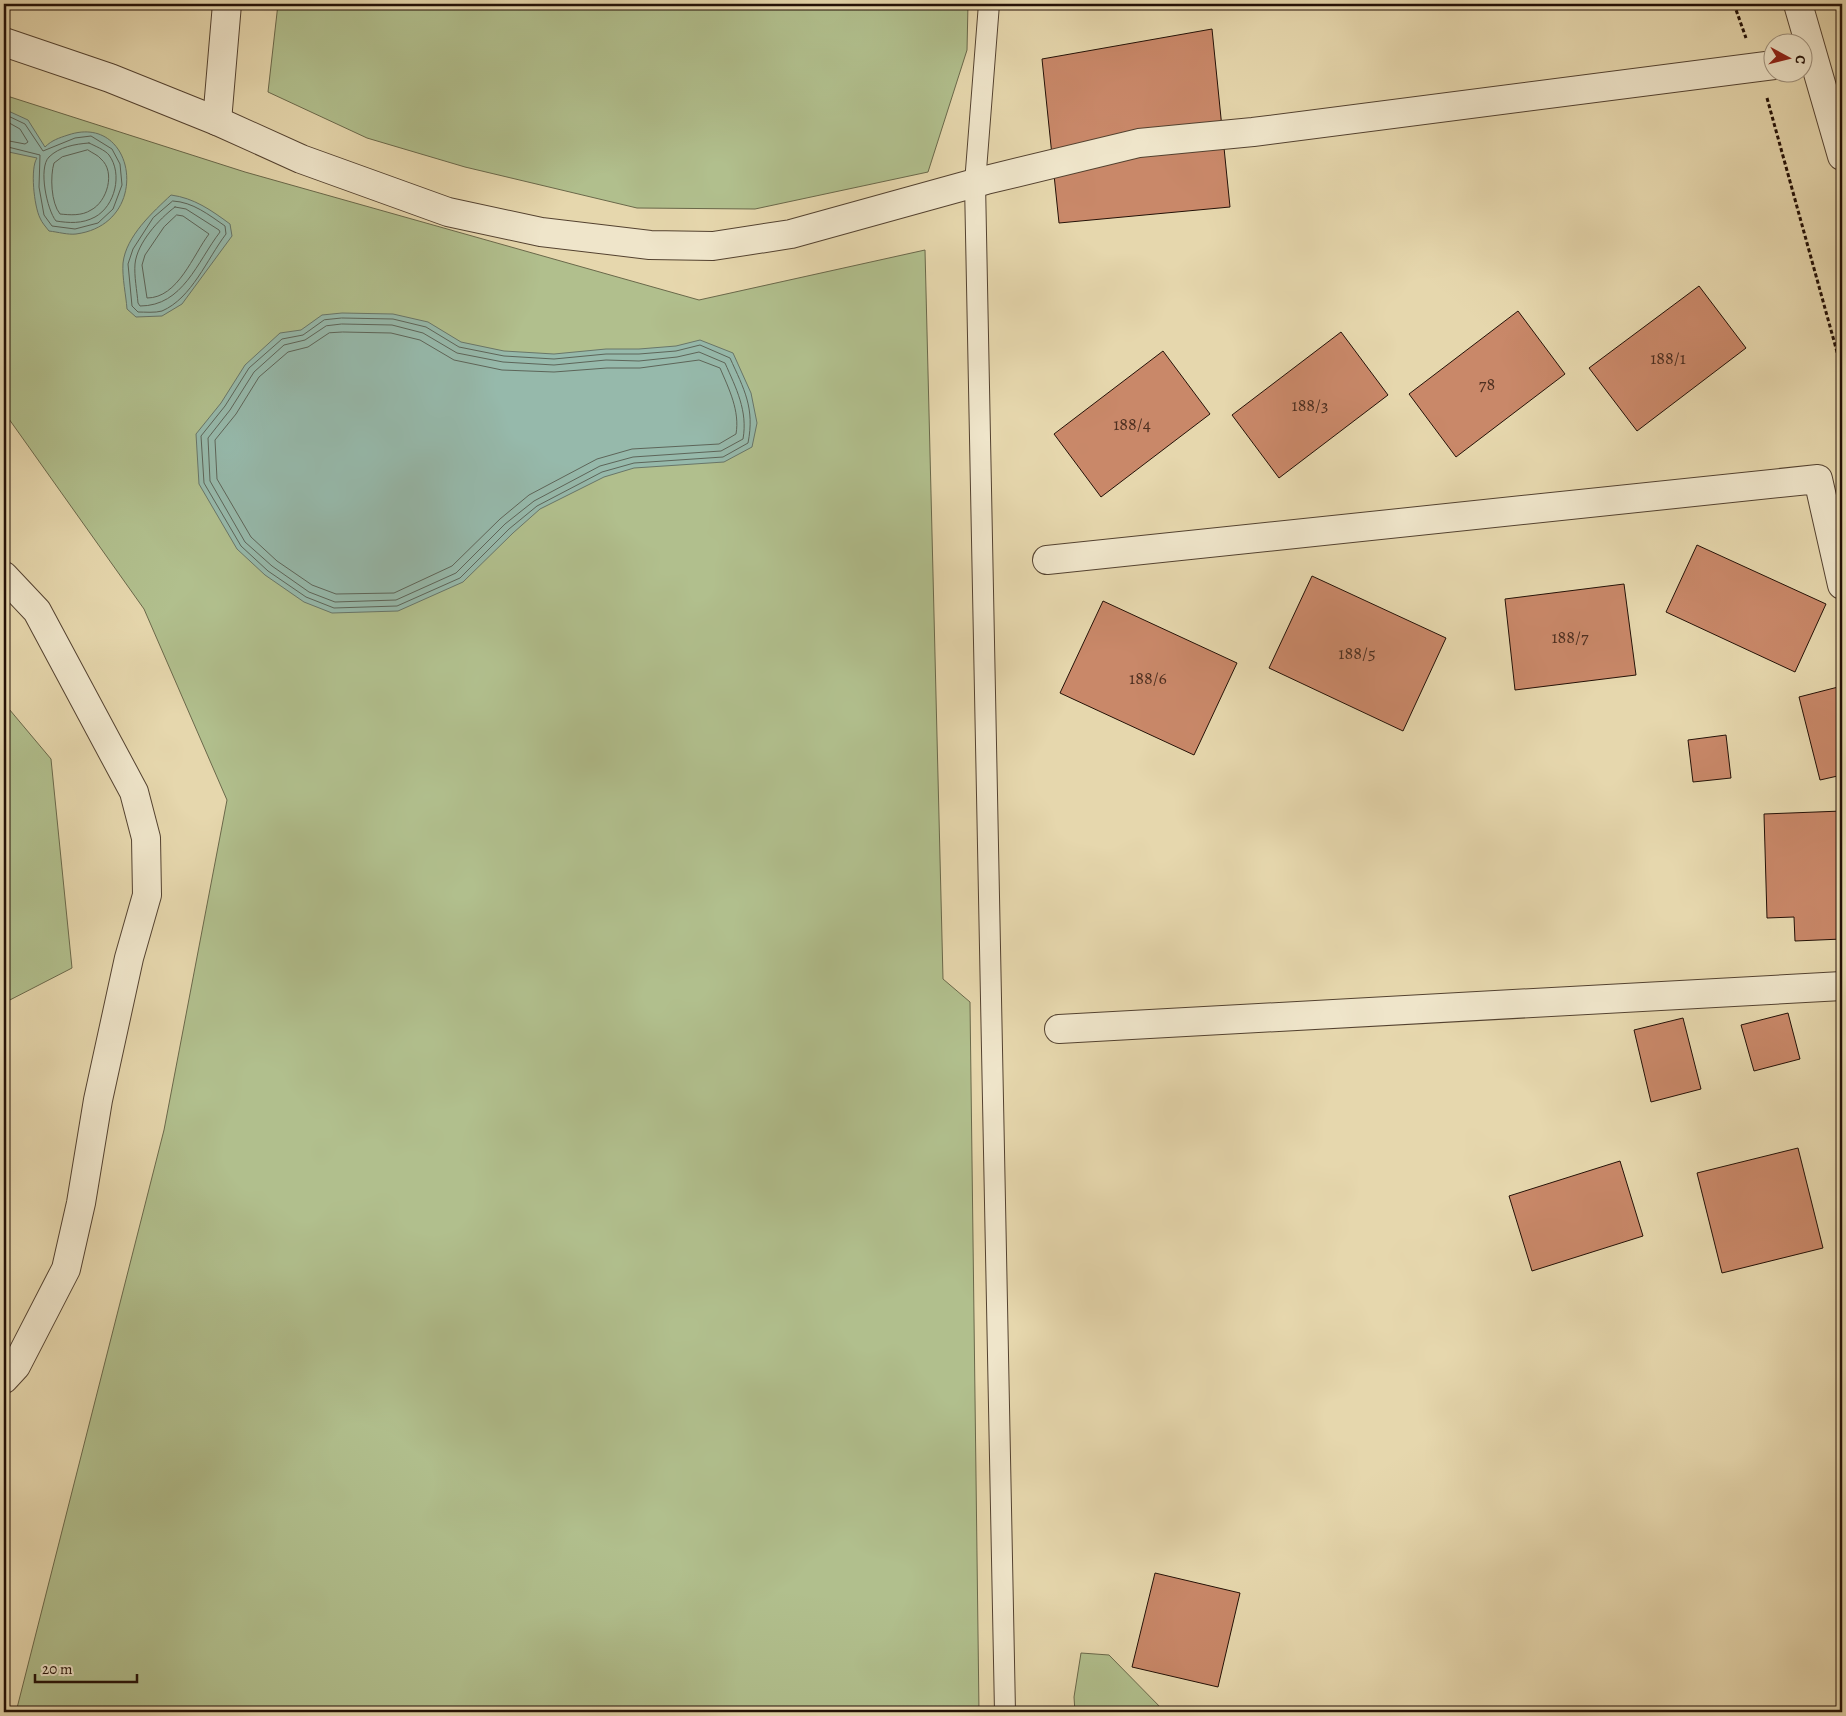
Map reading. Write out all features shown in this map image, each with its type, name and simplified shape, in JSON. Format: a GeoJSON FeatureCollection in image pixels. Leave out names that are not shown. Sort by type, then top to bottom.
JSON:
{"type":"FeatureCollection","features":[{"type":"Feature","properties":{"kind":"street"},"geometry":{"type":"LineString","coordinates":[[217,121],[227,4]]}},
{"type":"Feature","properties":{"kind":"street"},"geometry":{"type":"LineString","coordinates":[[1798,4],[1804,32]]}},
{"type":"Feature","properties":{"kind":"street"},"geometry":{"type":"LineString","coordinates":[[4,42],[110,78],[217,121],[301,159],[448,212],[541,232],[650,245],[713,246],[791,234],[975,183],[1139,143],[1272,130],[1764,66]]}},
{"type":"Feature","properties":{"kind":"street"},"geometry":{"type":"LineString","coordinates":[[1814,75],[1842,156]]}},
{"type":"Feature","properties":{"kind":"street"},"geometry":{"type":"LineString","coordinates":[[1047,560],[1818,479],[1842,585]]}},
{"type":"Feature","properties":{"kind":"street"},"geometry":{"type":"LineString","coordinates":[[4,576],[37,611],[134,792],[146,838],[147,895],[125,977],[66,1269],[16,1366],[4,1379]]}},
{"type":"Feature","properties":{"kind":"street"},"geometry":{"type":"LineString","coordinates":[[1059,1029],[1842,986]]}},
{"type":"Feature","properties":{"kind":"lane"},"geometry":{"type":"LineString","coordinates":[[989,4],[975,183],[1006,1712]]}},
{"type":"Feature","properties":{"kind":"path"},"geometry":{"type":"LineString","coordinates":[[1734,4],[1764,64]]}},
{"type":"Feature","properties":{"kind":"path"},"geometry":{"type":"LineString","coordinates":[[1768,82],[1776,128],[1842,370]]}},
{"type":"Feature","properties":{"kind":"green space"},"geometry":{"type":"Polygon","coordinates":[[[278,4],[968,4],[967,50],[928,172],[755,209],[637,208],[465,167],[367,138],[268,92],[278,4]]]}},
{"type":"Feature","properties":{"kind":"green space"},"geometry":{"type":"Polygon","coordinates":[[[4,95],[245,172],[699,300],[925,250],[943,979],[970,1002],[979,1712],[16,1712],[164,1130],[227,800],[144,609],[4,412],[4,95]]]}},
{"type":"Feature","properties":{"kind":"green space"},"geometry":{"type":"Polygon","coordinates":[[[4,703],[51,759],[72,968],[4,1003],[4,703]]]}},
{"type":"Feature","properties":{"kind":"green space"},"geometry":{"type":"Polygon","coordinates":[[[1081,1653],[1109,1655],[1165,1712],[1075,1712],[1074,1697],[1081,1653]]]}},
{"type":"Feature","properties":{"kind":"water"},"geometry":{"type":"Polygon","coordinates":[[[4,109],[28,120],[45,147],[53,141],[68,135],[91,132],[109,139],[121,154],[126,172],[125,192],[117,211],[101,226],[76,234],[49,231],[40,218],[35,196],[33,178],[37,158],[4,151],[4,109]]]}},
{"type":"Feature","properties":{"kind":"water"},"geometry":{"type":"Polygon","coordinates":[[[171,195],[195,202],[216,214],[230,224],[232,236],[182,304],[162,316],[136,317],[127,309],[123,269],[125,253],[141,225],[171,195]]]}},
{"type":"Feature","properties":{"kind":"water"},"geometry":{"type":"Polygon","coordinates":[[[342,313],[393,314],[428,322],[461,342],[504,351],[554,354],[606,349],[676,346],[700,340],[733,353],[751,393],[757,423],[752,447],[724,462],[634,468],[604,477],[540,509],[463,582],[398,611],[332,613],[304,602],[265,575],[237,549],[199,484],[196,434],[221,403],[245,365],[280,333],[301,330],[322,315],[342,313]]]}},
{"type":"Feature","properties":{"kind":"building"},"geometry":{"type":"Polygon","coordinates":[[[1212,29],[1230,207],[1059,223],[1042,59],[1212,29]]]}},
{"type":"Feature","properties":{"kind":"building"},"geometry":{"type":"Polygon","coordinates":[[[1699,286],[1746,348],[1637,431],[1589,368],[1699,286]]]}},
{"type":"Feature","properties":{"kind":"building"},"geometry":{"type":"Polygon","coordinates":[[[1518,311],[1565,374],[1456,457],[1409,394],[1518,311]]]}},
{"type":"Feature","properties":{"kind":"building"},"geometry":{"type":"Polygon","coordinates":[[[1341,332],[1388,395],[1279,478],[1232,415],[1341,332]]]}},
{"type":"Feature","properties":{"kind":"building"},"geometry":{"type":"Polygon","coordinates":[[[1163,351],[1210,414],[1101,497],[1054,434],[1163,351]]]}},
{"type":"Feature","properties":{"kind":"building"},"geometry":{"type":"Polygon","coordinates":[[[1697,545],[1826,604],[1795,672],[1666,612],[1697,545]]]}},
{"type":"Feature","properties":{"kind":"building"},"geometry":{"type":"Polygon","coordinates":[[[1312,576],[1446,638],[1403,731],[1269,668],[1312,576]]]}},
{"type":"Feature","properties":{"kind":"building"},"geometry":{"type":"Polygon","coordinates":[[[1624,584],[1636,675],[1515,690],[1505,599],[1624,584]]]}},
{"type":"Feature","properties":{"kind":"building"},"geometry":{"type":"Polygon","coordinates":[[[1103,601],[1237,663],[1194,755],[1060,693],[1103,601]]]}},
{"type":"Feature","properties":{"kind":"building"},"geometry":{"type":"Polygon","coordinates":[[[1842,686],[1842,775],[1820,780],[1799,697],[1842,686]]]}},
{"type":"Feature","properties":{"kind":"building"},"geometry":{"type":"Polygon","coordinates":[[[1726,735],[1731,778],[1693,782],[1688,740],[1726,735]]]}},
{"type":"Feature","properties":{"kind":"building"},"geometry":{"type":"Polygon","coordinates":[[[1842,811],[1842,939],[1795,941],[1794,917],[1767,918],[1764,814],[1842,811]]]}},
{"type":"Feature","properties":{"kind":"building"},"geometry":{"type":"Polygon","coordinates":[[[1788,1013],[1800,1059],[1754,1071],[1741,1025],[1788,1013]]]}},
{"type":"Feature","properties":{"kind":"building"},"geometry":{"type":"Polygon","coordinates":[[[1683,1018],[1701,1089],[1651,1102],[1634,1030],[1683,1018]]]}},
{"type":"Feature","properties":{"kind":"building"},"geometry":{"type":"Polygon","coordinates":[[[1798,1148],[1823,1248],[1722,1273],[1697,1173],[1798,1148]]]}},
{"type":"Feature","properties":{"kind":"building"},"geometry":{"type":"Polygon","coordinates":[[[1620,1161],[1643,1236],[1532,1271],[1509,1196],[1620,1161]]]}},
{"type":"Feature","properties":{"kind":"building"},"geometry":{"type":"Polygon","coordinates":[[[1155,1573],[1240,1593],[1218,1687],[1132,1667],[1155,1573]]]}}]}
